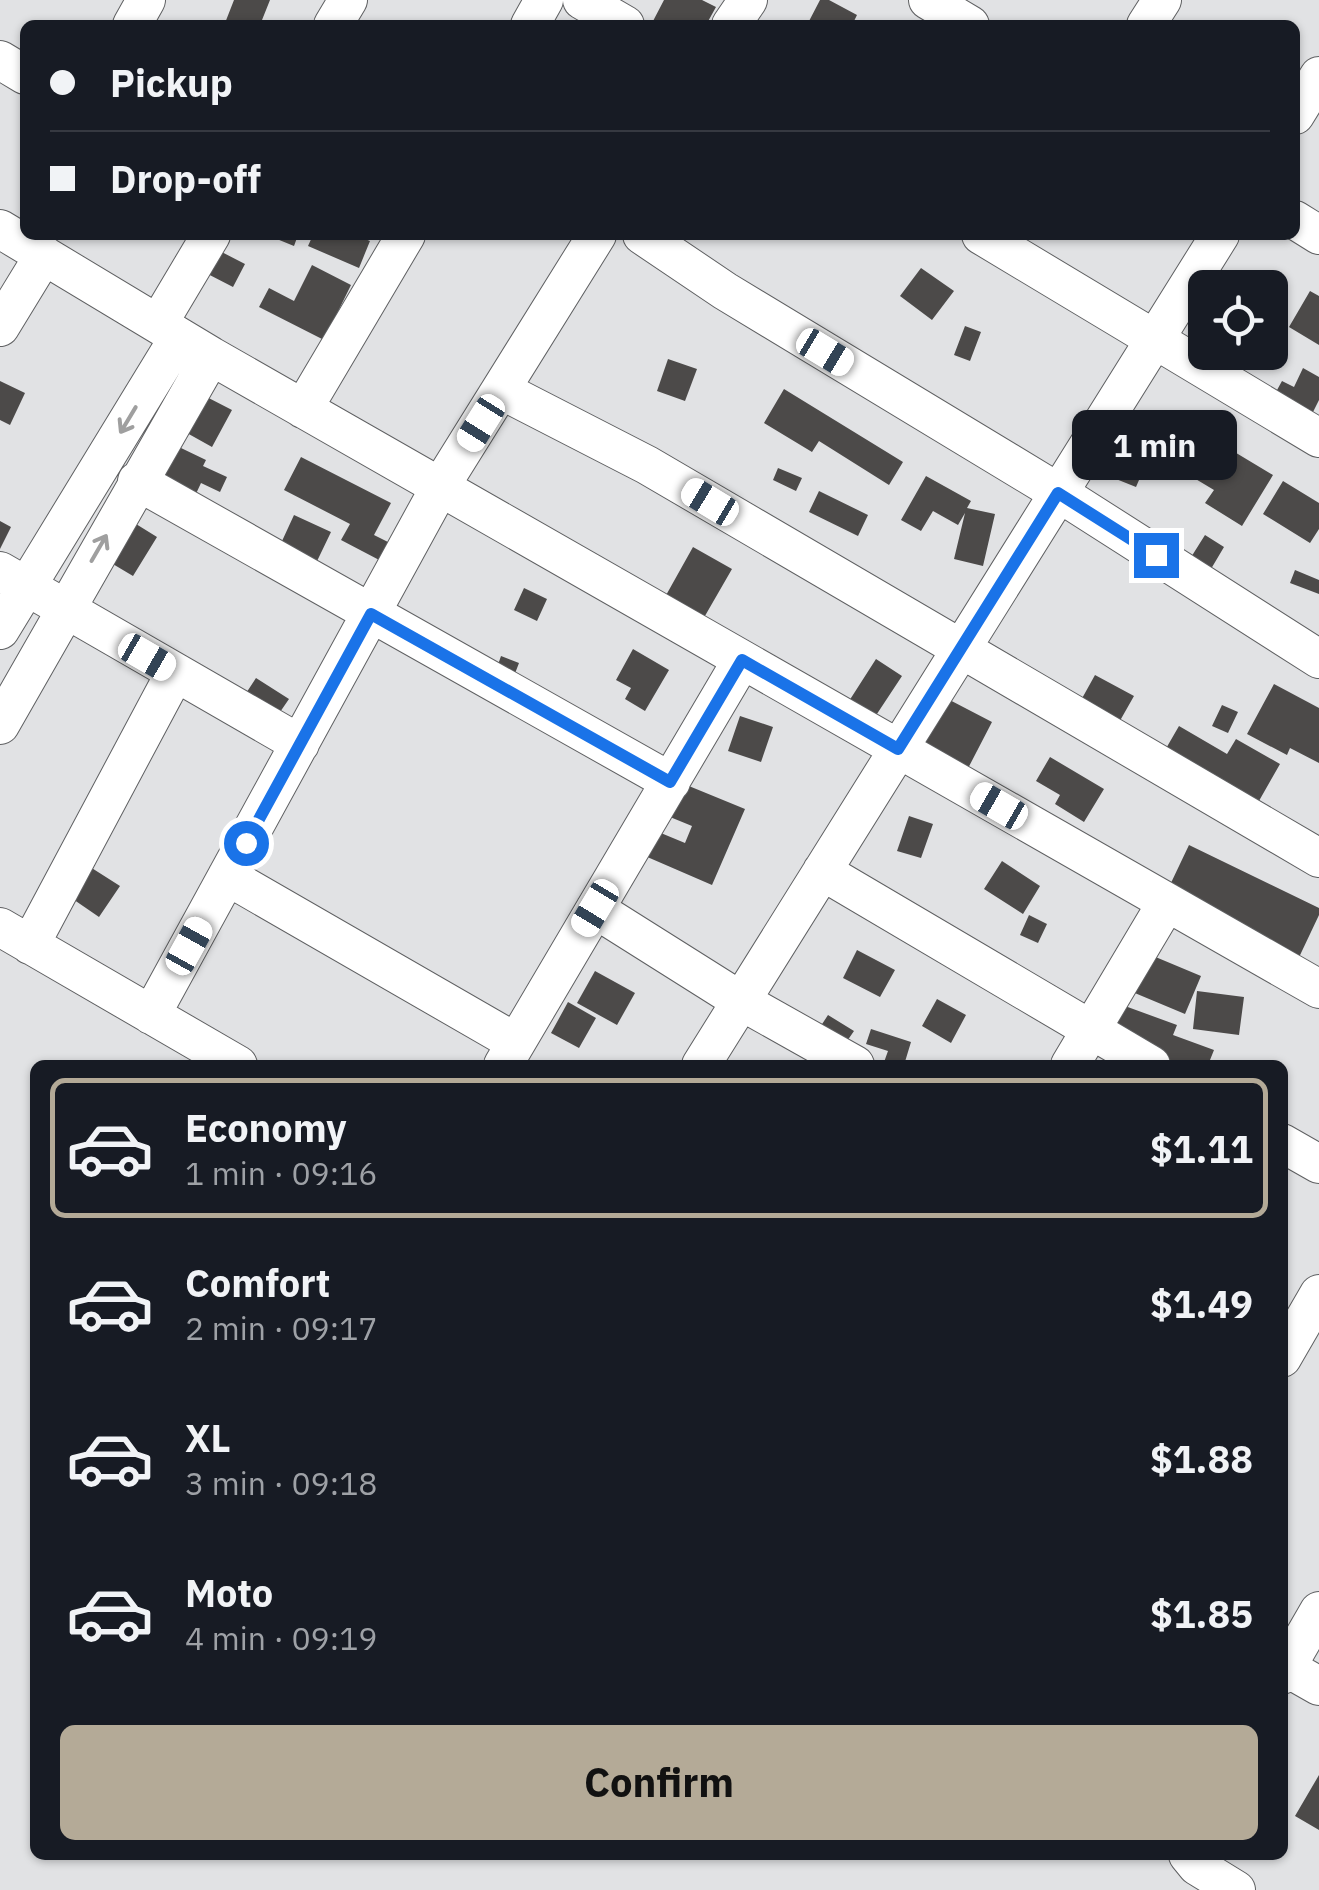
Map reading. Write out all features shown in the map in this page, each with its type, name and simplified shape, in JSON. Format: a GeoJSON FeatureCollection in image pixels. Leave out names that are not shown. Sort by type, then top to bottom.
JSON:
{"type":"FeatureCollection","features":[{"type":"Feature","properties":{"kind":"street"},"geometry":{"type":"LineString","coordinates":[[582,0],[616,20]]}},
{"type":"Feature","properties":{"kind":"street"},"geometry":{"type":"LineString","coordinates":[[1300,106],[1319,76]]}},
{"type":"Feature","properties":{"kind":"street"},"geometry":{"type":"LineString","coordinates":[[0,327],[20,239]]}},
{"type":"Feature","properties":{"kind":"street"},"geometry":{"type":"LineString","coordinates":[[29,240],[183,339],[1319,989]]}},
{"type":"Feature","properties":{"kind":"street"},"geometry":{"type":"LineString","coordinates":[[0,725],[138,481],[183,339],[209,240]]}},
{"type":"Feature","properties":{"kind":"street"},"geometry":{"type":"LineString","coordinates":[[304,409],[403,240]]}},
{"type":"Feature","properties":{"kind":"street"},"geometry":{"type":"LineString","coordinates":[[151,1015],[440,488],[594,240]]}},
{"type":"Feature","properties":{"kind":"street"},"geometry":{"type":"LineString","coordinates":[[650,240],[1319,660]]}},
{"type":"Feature","properties":{"kind":"street"},"geometry":{"type":"LineString","coordinates":[[989,240],[1319,438]]}},
{"type":"Feature","properties":{"kind":"street"},"geometry":{"type":"LineString","coordinates":[[704,1060],[1217,240]]}},
{"type":"Feature","properties":{"kind":"street"},"geometry":{"type":"LineString","coordinates":[[0,630],[13,579],[183,339]]}},
{"type":"Feature","properties":{"kind":"street"},"geometry":{"type":"LineString","coordinates":[[501,390],[647,465],[1319,858]]}},
{"type":"Feature","properties":{"kind":"street"},"geometry":{"type":"LineString","coordinates":[[138,481],[670,782]]}},
{"type":"Feature","properties":{"kind":"street"},"geometry":{"type":"LineString","coordinates":[[13,579],[300,744]]}},
{"type":"Feature","properties":{"kind":"street"},"geometry":{"type":"LineString","coordinates":[[228,876],[509,1053],[742,660]]}},
{"type":"Feature","properties":{"kind":"street"},"geometry":{"type":"LineString","coordinates":[[175,673],[8,932],[229,1060]]}},
{"type":"Feature","properties":{"kind":"street"},"geometry":{"type":"LineString","coordinates":[[822,871],[1142,1060]]}},
{"type":"Feature","properties":{"kind":"street"},"geometry":{"type":"LineString","coordinates":[[1073,1060],[1167,902]]}},
{"type":"Feature","properties":{"kind":"street"},"geometry":{"type":"LineString","coordinates":[[595,908],[741,1001],[847,1060]]}},
{"type":"Feature","properties":{"kind":"street"},"geometry":{"type":"LineString","coordinates":[[1288,1146],[1319,1164]]}},
{"type":"Feature","properties":{"kind":"street"},"geometry":{"type":"LineString","coordinates":[[1300,1341],[1319,1294]]}},
{"type":"Feature","properties":{"kind":"street"},"geometry":{"type":"LineString","coordinates":[[1293,1674],[1319,1612]]}},
{"type":"Feature","properties":{"kind":"building"},"geometry":{"type":"Polygon","coordinates":[[[234,0],[270,0],[262,20],[226,20],[234,0]]]}},
{"type":"Feature","properties":{"kind":"building"},"geometry":{"type":"Polygon","coordinates":[[[664,0],[702,0],[716,7],[709,20],[654,20],[664,0]]]}},
{"type":"Feature","properties":{"kind":"building"},"geometry":{"type":"Polygon","coordinates":[[[820,0],[829,0],[857,15],[854,20],[810,20],[820,0]]]}},
{"type":"Feature","properties":{"kind":"building"},"geometry":{"type":"Polygon","coordinates":[[[311,240],[370,241],[359,268],[308,246],[311,240]]]}},
{"type":"Feature","properties":{"kind":"building"},"geometry":{"type":"Polygon","coordinates":[[[212,247],[245,264],[233,287],[200,270],[212,247]]]}},
{"type":"Feature","properties":{"kind":"building"},"geometry":{"type":"Polygon","coordinates":[[[312,265],[351,285],[324,340],[259,307],[269,288],[294,301],[312,265]]]}},
{"type":"Feature","properties":{"kind":"building"},"geometry":{"type":"Polygon","coordinates":[[[921,268],[954,291],[932,320],[900,296],[921,268]]]}},
{"type":"Feature","properties":{"kind":"building"},"geometry":{"type":"Polygon","coordinates":[[[1310,291],[1319,296],[1319,345],[1289,327],[1310,291]]]}},
{"type":"Feature","properties":{"kind":"building"},"geometry":{"type":"Polygon","coordinates":[[[965,326],[981,332],[970,361],[954,355],[965,326]]]}},
{"type":"Feature","properties":{"kind":"building"},"geometry":{"type":"Polygon","coordinates":[[[668,359],[697,369],[685,401],[657,391],[668,359]]]}},
{"type":"Feature","properties":{"kind":"building"},"geometry":{"type":"Polygon","coordinates":[[[1303,368],[1319,377],[1319,400],[1304,430],[1266,410],[1282,381],[1294,387],[1303,368]]]}},
{"type":"Feature","properties":{"kind":"building"},"geometry":{"type":"Polygon","coordinates":[[[0,381],[25,393],[10,425],[0,420],[0,381]]]}},
{"type":"Feature","properties":{"kind":"building"},"geometry":{"type":"Polygon","coordinates":[[[784,389],[903,462],[889,485],[819,441],[812,452],[764,423],[784,389]]]}},
{"type":"Feature","properties":{"kind":"building"},"geometry":{"type":"Polygon","coordinates":[[[197,392],[232,410],[212,447],[178,428],[197,392]]]}},
{"type":"Feature","properties":{"kind":"building"},"geometry":{"type":"Polygon","coordinates":[[[1188,424],[1273,475],[1242,526],[1205,503],[1214,490],[1194,478],[1207,458],[1178,441],[1188,424]]]}},
{"type":"Feature","properties":{"kind":"building"},"geometry":{"type":"Polygon","coordinates":[[[156,436],[206,460],[203,466],[227,477],[220,492],[201,483],[188,511],[132,486],[156,436]]]}},
{"type":"Feature","properties":{"kind":"building"},"geometry":{"type":"Polygon","coordinates":[[[301,457],[391,503],[374,535],[392,544],[383,562],[341,540],[350,524],[284,490],[301,457]]]}},
{"type":"Feature","properties":{"kind":"building"},"geometry":{"type":"Polygon","coordinates":[[[1122,464],[1142,473],[1136,487],[1116,479],[1122,464]]]}},
{"type":"Feature","properties":{"kind":"building"},"geometry":{"type":"Polygon","coordinates":[[[778,468],[802,478],[796,491],[773,480],[778,468]]]}},
{"type":"Feature","properties":{"kind":"building"},"geometry":{"type":"Polygon","coordinates":[[[926,476],[971,501],[967,508],[995,514],[983,566],[954,559],[965,513],[958,525],[933,511],[921,531],[901,520],[926,476]]]}},
{"type":"Feature","properties":{"kind":"building"},"geometry":{"type":"Polygon","coordinates":[[[1283,481],[1319,503],[1319,529],[1310,543],[1263,514],[1283,481]]]}},
{"type":"Feature","properties":{"kind":"building"},"geometry":{"type":"Polygon","coordinates":[[[819,491],[868,515],[858,536],[809,512],[819,491]]]}},
{"type":"Feature","properties":{"kind":"building"},"geometry":{"type":"Polygon","coordinates":[[[115,511],[157,537],[133,576],[91,551],[115,511]]]}},
{"type":"Feature","properties":{"kind":"building"},"geometry":{"type":"Polygon","coordinates":[[[294,515],[331,532],[307,582],[271,565],[294,515]]]}},
{"type":"Feature","properties":{"kind":"building"},"geometry":{"type":"Polygon","coordinates":[[[0,521],[11,527],[0,549],[0,521]]]}},
{"type":"Feature","properties":{"kind":"building"},"geometry":{"type":"Polygon","coordinates":[[[1205,535],[1224,547],[1208,574],[1188,562],[1205,535]]]}},
{"type":"Feature","properties":{"kind":"building"},"geometry":{"type":"Polygon","coordinates":[[[693,547],[732,569],[698,628],[660,606],[693,547]]]}},
{"type":"Feature","properties":{"kind":"building"},"geometry":{"type":"Polygon","coordinates":[[[1295,570],[1319,580],[1319,594],[1290,583],[1295,570]]]}},
{"type":"Feature","properties":{"kind":"building"},"geometry":{"type":"Polygon","coordinates":[[[524,588],[547,599],[537,621],[514,610],[524,588]]]}},
{"type":"Feature","properties":{"kind":"building"},"geometry":{"type":"Polygon","coordinates":[[[633,649],[669,670],[645,711],[625,699],[631,688],[616,680],[633,649]]]}},
{"type":"Feature","properties":{"kind":"building"},"geometry":{"type":"Polygon","coordinates":[[[501,656],[519,663],[509,689],[492,682],[501,656]]]}},
{"type":"Feature","properties":{"kind":"building"},"geometry":{"type":"Polygon","coordinates":[[[876,659],[902,676],[867,729],[842,712],[876,659]]]}},
{"type":"Feature","properties":{"kind":"building"},"geometry":{"type":"Polygon","coordinates":[[[1095,675],[1134,696],[1113,733],[1075,711],[1095,675]]]}},
{"type":"Feature","properties":{"kind":"building"},"geometry":{"type":"Polygon","coordinates":[[[256,678],[289,699],[269,728],[237,707],[256,678]]]}},
{"type":"Feature","properties":{"kind":"building"},"geometry":{"type":"Polygon","coordinates":[[[1274,684],[1319,708],[1319,763],[1290,748],[1287,755],[1247,734],[1274,684]]]}},
{"type":"Feature","properties":{"kind":"building"},"geometry":{"type":"Polygon","coordinates":[[[942,696],[992,722],[963,778],[913,752],[942,696]]]}},
{"type":"Feature","properties":{"kind":"building"},"geometry":{"type":"Polygon","coordinates":[[[1222,705],[1238,712],[1228,733],[1212,726],[1222,705]]]}},
{"type":"Feature","properties":{"kind":"building"},"geometry":{"type":"Polygon","coordinates":[[[740,716],[773,727],[761,762],[728,751],[740,716]]]}},
{"type":"Feature","properties":{"kind":"building"},"geometry":{"type":"Polygon","coordinates":[[[1179,726],[1227,754],[1236,739],[1280,764],[1247,822],[1157,764],[1179,726]]]}},
{"type":"Feature","properties":{"kind":"building"},"geometry":{"type":"Polygon","coordinates":[[[1050,757],[1104,789],[1084,822],[1055,804],[1060,795],[1036,781],[1050,757]]]}},
{"type":"Feature","properties":{"kind":"building"},"geometry":{"type":"Polygon","coordinates":[[[684,784],[745,809],[712,885],[645,856],[656,831],[685,843],[692,826],[670,817],[684,784]]]}},
{"type":"Feature","properties":{"kind":"building"},"geometry":{"type":"Polygon","coordinates":[[[909,816],[933,824],[921,858],[897,851],[909,816]]]}},
{"type":"Feature","properties":{"kind":"building"},"geometry":{"type":"Polygon","coordinates":[[[1189,845],[1319,908],[1293,970],[1160,906],[1189,845]]]}},
{"type":"Feature","properties":{"kind":"building"},"geometry":{"type":"Polygon","coordinates":[[[1002,861],[1040,886],[1023,914],[984,889],[1002,861]]]}},
{"type":"Feature","properties":{"kind":"building"},"geometry":{"type":"Polygon","coordinates":[[[87,865],[120,886],[99,917],[67,895],[87,865]]]}},
{"type":"Feature","properties":{"kind":"building"},"geometry":{"type":"Polygon","coordinates":[[[1029,915],[1047,924],[1038,943],[1020,935],[1029,915]]]}},
{"type":"Feature","properties":{"kind":"building"},"geometry":{"type":"Polygon","coordinates":[[[857,950],[895,970],[880,997],[843,978],[857,950]]]}},
{"type":"Feature","properties":{"kind":"building"},"geometry":{"type":"Polygon","coordinates":[[[1146,953],[1201,976],[1185,1014],[1130,991],[1146,953]]]}},
{"type":"Feature","properties":{"kind":"building"},"geometry":{"type":"Polygon","coordinates":[[[595,971],[635,993],[617,1025],[577,1003],[595,971]]]}},
{"type":"Feature","properties":{"kind":"building"},"geometry":{"type":"Polygon","coordinates":[[[1197,991],[1244,997],[1239,1035],[1193,1029],[1197,991]]]}},
{"type":"Feature","properties":{"kind":"building"},"geometry":{"type":"Polygon","coordinates":[[[937,999],[966,1015],[951,1043],[922,1026],[937,999]]]}},
{"type":"Feature","properties":{"kind":"building"},"geometry":{"type":"Polygon","coordinates":[[[568,1002],[596,1018],[579,1048],[551,1033],[568,1002]]]}},
{"type":"Feature","properties":{"kind":"building"},"geometry":{"type":"Polygon","coordinates":[[[1114,1002],[1177,1025],[1173,1035],[1214,1050],[1210,1060],[1144,1060],[1102,1034],[1114,1002]]]}},
{"type":"Feature","properties":{"kind":"building"},"geometry":{"type":"Polygon","coordinates":[[[828,1015],[854,1031],[834,1060],[809,1044],[828,1015]]]}},
{"type":"Feature","properties":{"kind":"building"},"geometry":{"type":"Polygon","coordinates":[[[871,1029],[911,1042],[906,1060],[885,1060],[888,1051],[866,1044],[871,1029]]]}},
{"type":"Feature","properties":{"kind":"building"},"geometry":{"type":"Polygon","coordinates":[[[1319,1775],[1319,1830],[1295,1816],[1319,1775]]]}},
{"type":"Feature","properties":{"kind":"route"},"geometry":{"type":"LineString","coordinates":[[246,843],[371,614],[670,782],[742,660],[898,749],[1058,493],[1156,555]]}}]}
